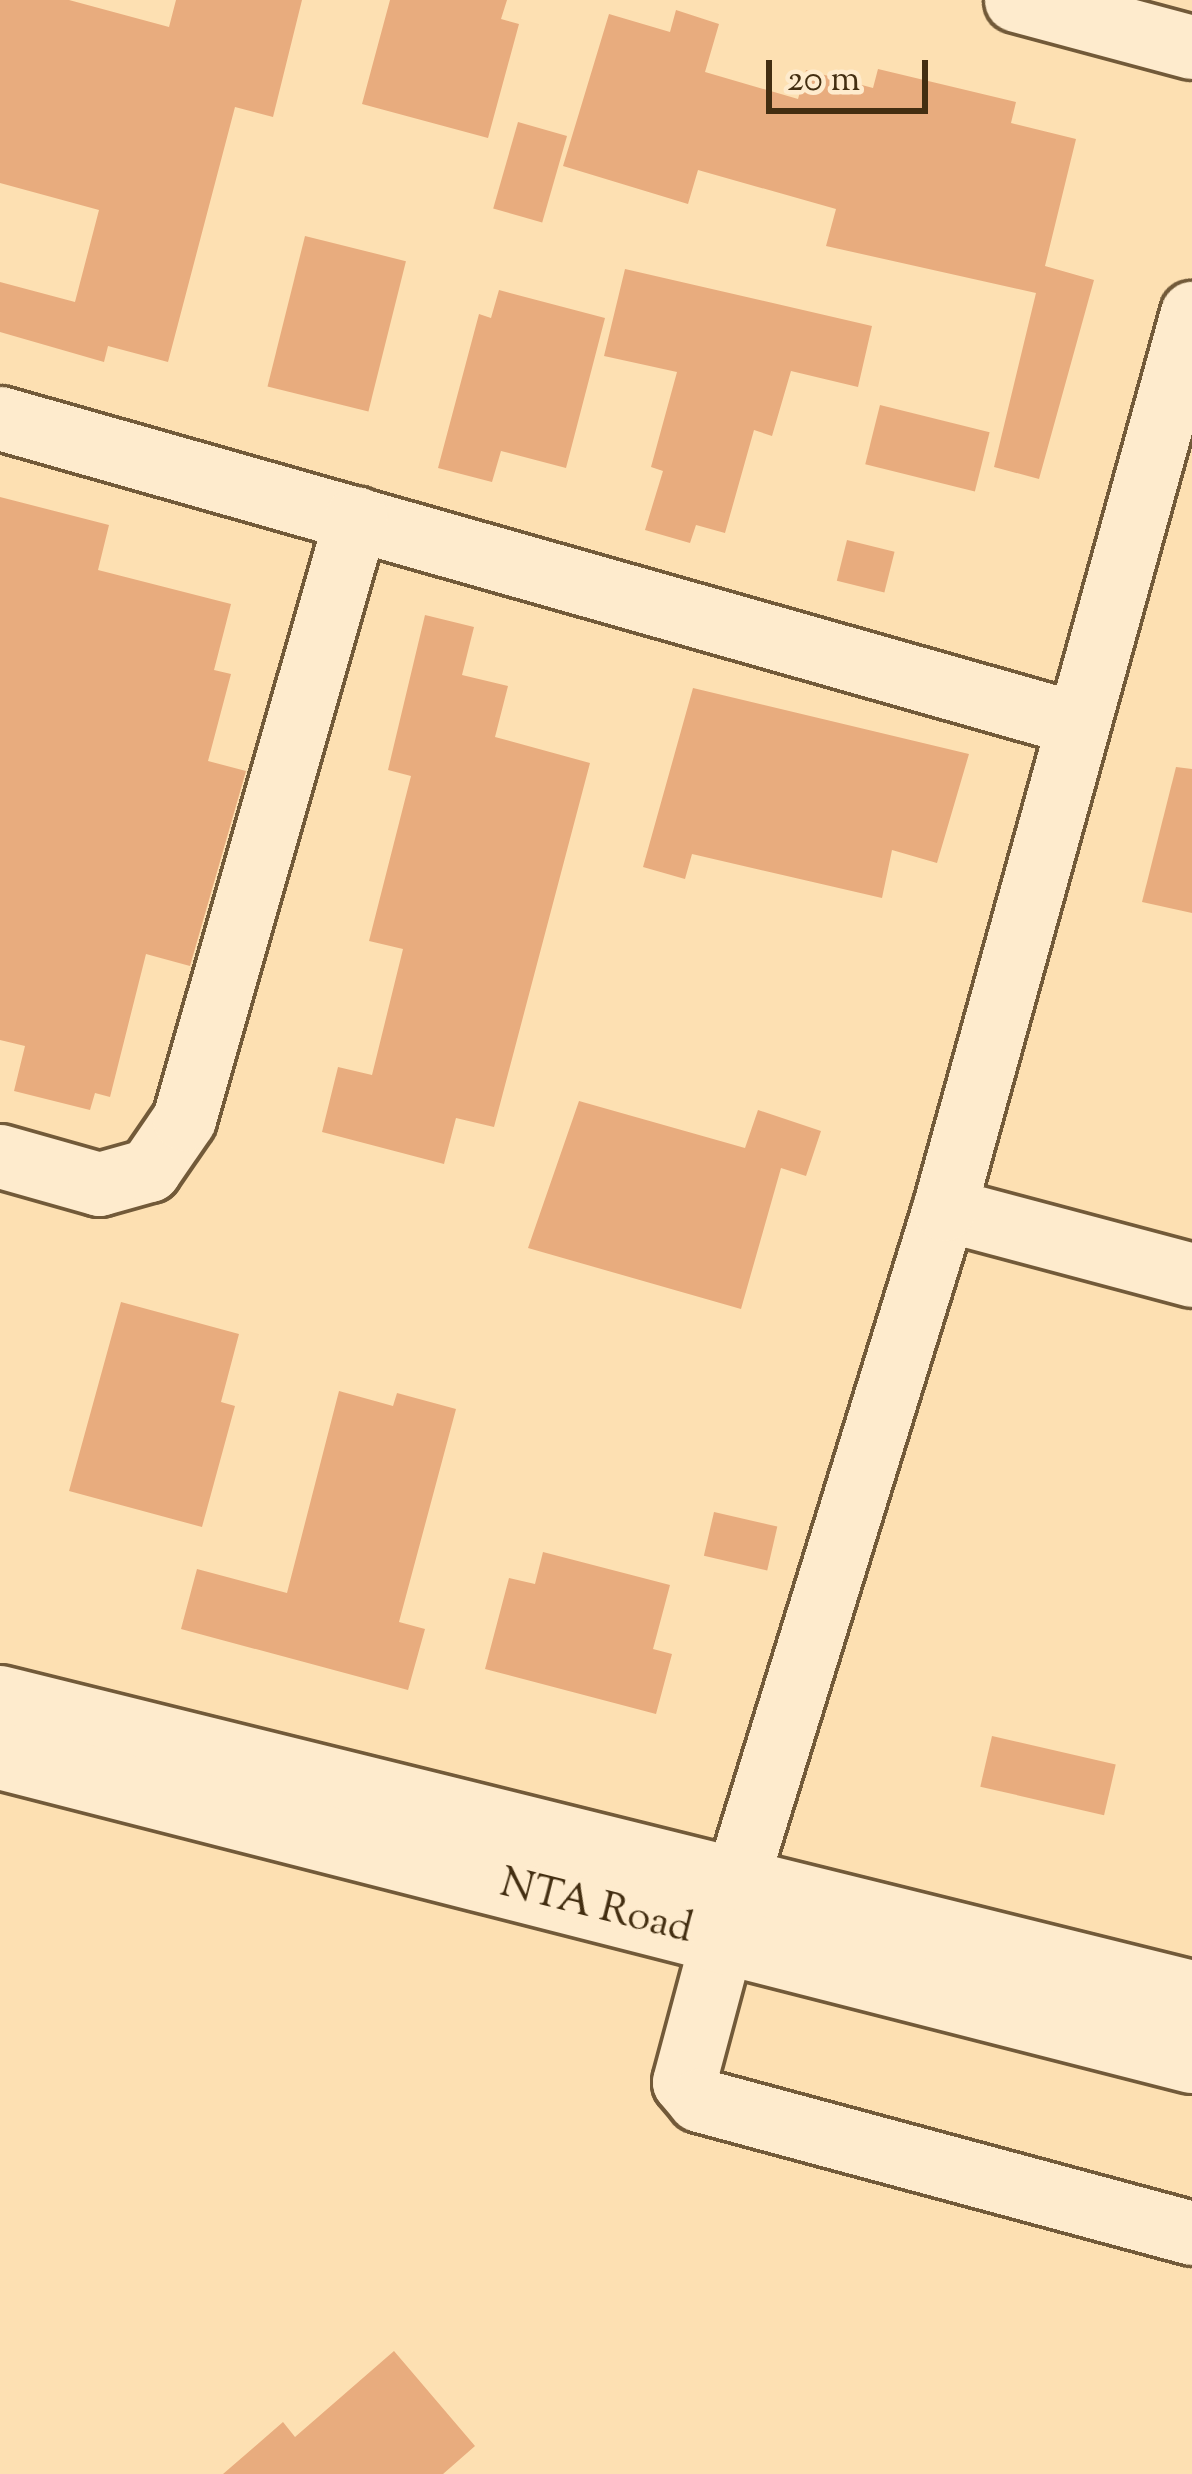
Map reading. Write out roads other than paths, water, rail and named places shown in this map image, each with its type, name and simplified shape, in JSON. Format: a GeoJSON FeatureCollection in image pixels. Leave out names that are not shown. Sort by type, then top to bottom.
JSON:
{"type":"FeatureCollection","features":[{"type":"Feature","properties":{"kind":"main road","name":"NTA Road"},"geometry":{"type":"LineString","coordinates":[[0,1699],[1192,1994]]}},
{"type":"Feature","properties":{"kind":"main road","name":"NTA Road"},"geometry":{"type":"LineString","coordinates":[[0,1756],[1192,2060]]}},
{"type":"Feature","properties":{"kind":"street"},"geometry":{"type":"LineString","coordinates":[[1016,0],[1192,47]]}},
{"type":"Feature","properties":{"kind":"street"},"geometry":{"type":"LineString","coordinates":[[737,1878],[944,1210],[1192,313]]}},
{"type":"Feature","properties":{"kind":"street"},"geometry":{"type":"LineString","coordinates":[[0,418],[1075,723]]}},
{"type":"Feature","properties":{"kind":"street"},"geometry":{"type":"LineString","coordinates":[[0,1156],[99,1184],[149,1169],[184,1119],[356,518]]}},
{"type":"Feature","properties":{"kind":"street"},"geometry":{"type":"LineString","coordinates":[[944,1210],[1192,1275]]}},
{"type":"Feature","properties":{"kind":"street"},"geometry":{"type":"LineString","coordinates":[[722,1940],[684,2082],[699,2100],[1192,2233]]}}]}
